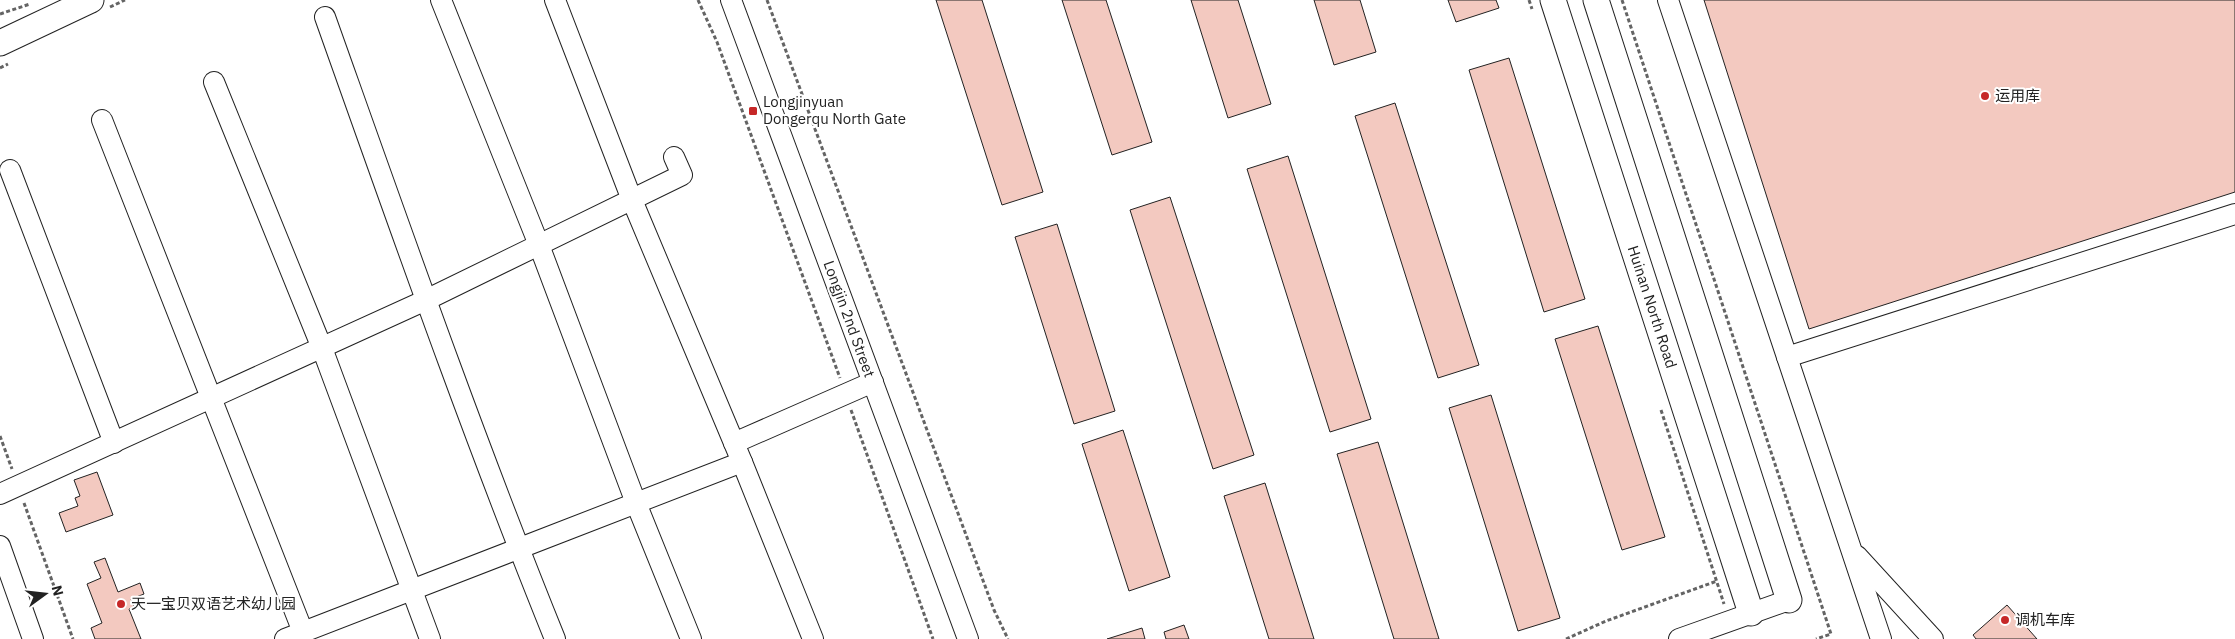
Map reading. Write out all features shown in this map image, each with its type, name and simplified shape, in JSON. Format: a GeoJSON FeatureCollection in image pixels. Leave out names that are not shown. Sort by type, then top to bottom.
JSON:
{"type":"FeatureCollection","features":[{"type":"Feature","properties":{"kind":"main road"},"geometry":{"type":"LineString","coordinates":[[0,43],[91,0]]}},
{"type":"Feature","properties":{"kind":"main road","name":"Huinan North Road"},"geometry":{"type":"LineString","coordinates":[[1553,0],[1751,613]]}},
{"type":"Feature","properties":{"kind":"main road"},"geometry":{"type":"LineString","coordinates":[[1596,0],[1789,600]]}},
{"type":"Feature","properties":{"kind":"street"},"geometry":{"type":"LineString","coordinates":[[441,0],[539,245],[636,503],[691,639]]}},
{"type":"Feature","properties":{"kind":"street"},"geometry":{"type":"LineString","coordinates":[[555,0],[632,200],[742,462],[813,639]]}},
{"type":"Feature","properties":{"kind":"street","name":"Longjin 2nd Street"},"geometry":{"type":"LineString","coordinates":[[731,0],[968,639]]}},
{"type":"Feature","properties":{"kind":"street"},"geometry":{"type":"LineString","coordinates":[[1668,0],[1881,639]]}},
{"type":"Feature","properties":{"kind":"street"},"geometry":{"type":"LineString","coordinates":[[325,17],[426,300],[519,549],[555,639]]}},
{"type":"Feature","properties":{"kind":"street"},"geometry":{"type":"LineString","coordinates":[[214,82],[322,348],[430,639]]}},
{"type":"Feature","properties":{"kind":"street"},"geometry":{"type":"LineString","coordinates":[[102,120],[212,398],[294,636],[742,462]]}},
{"type":"Feature","properties":{"kind":"street"},"geometry":{"type":"LineString","coordinates":[[0,494],[426,300],[682,175],[674,157]]}},
{"type":"Feature","properties":{"kind":"street"},"geometry":{"type":"LineString","coordinates":[[10,170],[114,443]]}},
{"type":"Feature","properties":{"kind":"street"},"geometry":{"type":"LineString","coordinates":[[1787,357],[2235,214]]}},
{"type":"Feature","properties":{"kind":"street"},"geometry":{"type":"LineString","coordinates":[[734,443],[873,382]]}},
{"type":"Feature","properties":{"kind":"street"},"geometry":{"type":"LineString","coordinates":[[0,546],[34,639]]}},
{"type":"Feature","properties":{"kind":"street"},"geometry":{"type":"LineString","coordinates":[[1852,551],[1934,639]]}},
{"type":"Feature","properties":{"kind":"street"},"geometry":{"type":"LineString","coordinates":[[1679,639],[1789,600]]}},
{"type":"Feature","properties":{"kind":"path"},"geometry":{"type":"LineString","coordinates":[[698,0],[717,42],[846,394],[933,639]]}},
{"type":"Feature","properties":{"kind":"path"},"geometry":{"type":"LineString","coordinates":[[767,0],[994,610],[1008,639]]}},
{"type":"Feature","properties":{"kind":"path"},"geometry":{"type":"LineString","coordinates":[[1622,0],[1831,634],[1816,639]]}},
{"type":"Feature","properties":{"kind":"path"},"geometry":{"type":"LineString","coordinates":[[0,14],[34,3]]}},
{"type":"Feature","properties":{"kind":"path"},"geometry":{"type":"LineString","coordinates":[[0,436],[73,639]]}},
{"type":"Feature","properties":{"kind":"path"},"geometry":{"type":"LineString","coordinates":[[1566,639],[1606,621],[1692,591]]}},
{"type":"Feature","properties":{"kind":"building"},"geometry":{"type":"Polygon","coordinates":[[[936,0],[982,0],[1043,192],[1002,205],[936,0]]]}},
{"type":"Feature","properties":{"kind":"building"},"geometry":{"type":"Polygon","coordinates":[[[1062,0],[1106,0],[1152,142],[1112,155],[1062,0]]]}},
{"type":"Feature","properties":{"kind":"building"},"geometry":{"type":"Polygon","coordinates":[[[1191,0],[1238,0],[1271,104],[1228,118],[1191,0]]]}},
{"type":"Feature","properties":{"kind":"building"},"geometry":{"type":"Polygon","coordinates":[[[1314,0],[1360,0],[1376,52],[1334,65],[1314,0]]]}},
{"type":"Feature","properties":{"kind":"building"},"geometry":{"type":"Polygon","coordinates":[[[1448,0],[1496,0],[1499,8],[1456,22],[1448,0]]]}},
{"type":"Feature","properties":{"kind":"building","name":"运用库"},"geometry":{"type":"Polygon","coordinates":[[[1704,0],[2235,0],[2235,192],[1809,329],[1704,0]]]}},
{"type":"Feature","properties":{"kind":"building"},"geometry":{"type":"Polygon","coordinates":[[[1509,58],[1585,299],[1544,312],[1469,70],[1509,58]]]}},
{"type":"Feature","properties":{"kind":"building"},"geometry":{"type":"Polygon","coordinates":[[[1395,103],[1479,365],[1438,378],[1355,116],[1395,103]]]}},
{"type":"Feature","properties":{"kind":"building"},"geometry":{"type":"Polygon","coordinates":[[[1288,156],[1371,419],[1330,432],[1247,169],[1288,156]]]}},
{"type":"Feature","properties":{"kind":"building"},"geometry":{"type":"Polygon","coordinates":[[[1170,197],[1254,455],[1213,469],[1130,210],[1170,197]]]}},
{"type":"Feature","properties":{"kind":"building"},"geometry":{"type":"Polygon","coordinates":[[[1057,224],[1115,411],[1074,424],[1015,237],[1057,224]]]}},
{"type":"Feature","properties":{"kind":"building"},"geometry":{"type":"Polygon","coordinates":[[[1598,326],[1665,537],[1622,550],[1555,339],[1598,326]]]}},
{"type":"Feature","properties":{"kind":"building"},"geometry":{"type":"Polygon","coordinates":[[[1491,395],[1560,618],[1518,631],[1449,408],[1491,395]]]}},
{"type":"Feature","properties":{"kind":"building"},"geometry":{"type":"Polygon","coordinates":[[[1123,430],[1170,577],[1129,591],[1082,444],[1123,430]]]}},
{"type":"Feature","properties":{"kind":"building"},"geometry":{"type":"Polygon","coordinates":[[[1378,442],[1439,639],[1394,639],[1337,454],[1378,442]]]}},
{"type":"Feature","properties":{"kind":"building"},"geometry":{"type":"Polygon","coordinates":[[[97,472],[113,515],[66,532],[59,513],[78,506],[75,498],[80,496],[74,480],[97,472]]]}},
{"type":"Feature","properties":{"kind":"building"},"geometry":{"type":"Polygon","coordinates":[[[1265,483],[1314,639],[1269,639],[1224,496],[1265,483]]]}},
{"type":"Feature","properties":{"kind":"building"},"geometry":{"type":"Polygon","coordinates":[[[105,558],[118,592],[140,583],[144,594],[131,599],[134,607],[129,609],[141,639],[95,639],[91,628],[102,623],[87,584],[101,578],[94,562],[105,558]]]}},
{"type":"Feature","properties":{"kind":"building","name":"调机车库"},"geometry":{"type":"Polygon","coordinates":[[[2007,605],[2037,639],[1976,639],[1973,635],[2007,605]]]}},
{"type":"Feature","properties":{"kind":"building"},"geometry":{"type":"Polygon","coordinates":[[[1184,625],[1189,639],[1166,639],[1164,632],[1184,625]]]}},
{"type":"Feature","properties":{"kind":"building"},"geometry":{"type":"Polygon","coordinates":[[[1142,628],[1145,639],[1107,639],[1142,628]]]}},
{"type":"Feature","properties":{"kind":"place","name":"运用库"},"geometry":{"type":"Point","coordinates":[1985,96]}},
{"type":"Feature","properties":{"kind":"place","name":"Longjinyuan Dongerqu North Gate"},"geometry":{"type":"Point","coordinates":[753,111]}},
{"type":"Feature","properties":{"kind":"place","name":"天一宝贝双语艺术幼儿园"},"geometry":{"type":"Point","coordinates":[121,604]}},
{"type":"Feature","properties":{"kind":"place","name":"调机车库"},"geometry":{"type":"Point","coordinates":[2005,620]}}]}
